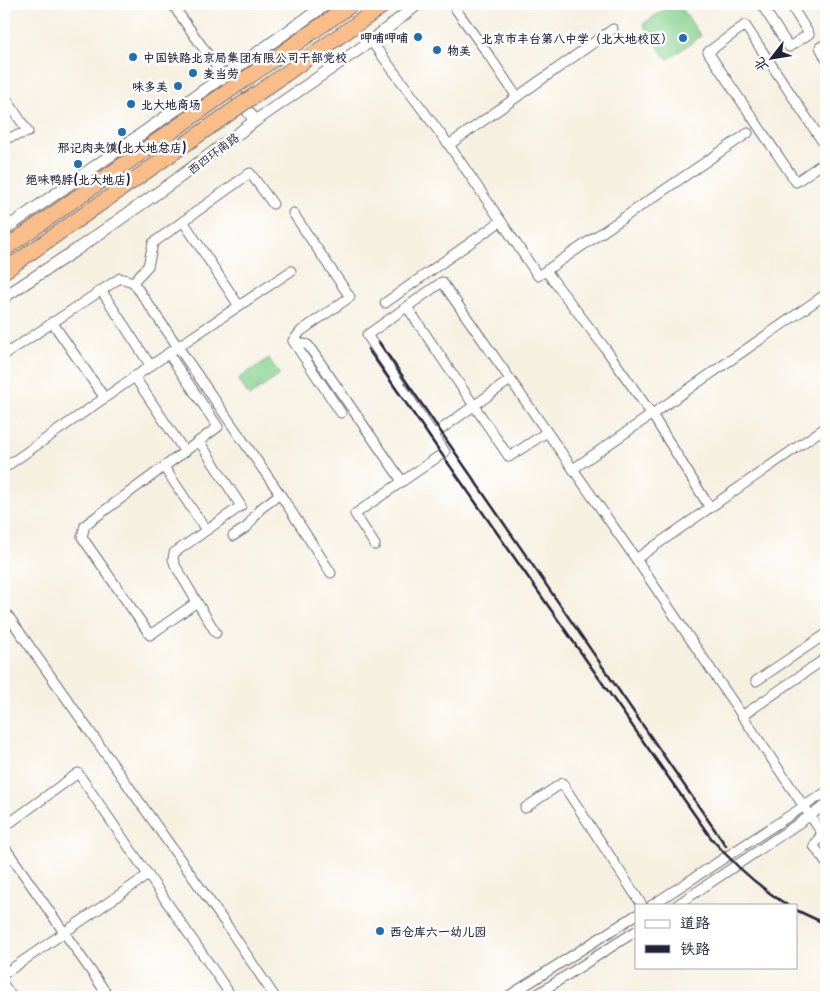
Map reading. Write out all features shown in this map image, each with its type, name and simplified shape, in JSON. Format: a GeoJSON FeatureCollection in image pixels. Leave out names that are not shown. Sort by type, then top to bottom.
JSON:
{"type":"FeatureCollection","features":[{"type":"Feature","properties":{"kind":"highway"},"geometry":{"type":"LineString","coordinates":[[4,249],[352,4]]}},
{"type":"Feature","properties":{"kind":"highway","name":"西四环南路"},"geometry":{"type":"LineString","coordinates":[[4,271],[385,4]]}},
{"type":"Feature","properties":{"kind":"street"},"geometry":{"type":"LineString","coordinates":[[172,4],[255,121]]}},
{"type":"Feature","properties":{"kind":"street"},"geometry":{"type":"LineString","coordinates":[[4,230],[327,4]]}},
{"type":"Feature","properties":{"kind":"street","name":"西四环南路"},"geometry":{"type":"LineString","coordinates":[[4,297],[76,250],[173,182],[255,121],[371,41],[418,4]]}},
{"type":"Feature","properties":{"kind":"street"},"geometry":{"type":"LineString","coordinates":[[452,4],[517,97]]}},
{"type":"Feature","properties":{"kind":"street"},"geometry":{"type":"LineString","coordinates":[[761,4],[789,47],[809,34],[790,4]]}},
{"type":"Feature","properties":{"kind":"street"},"geometry":{"type":"LineString","coordinates":[[826,147],[745,25],[708,52],[796,182],[826,161]]}},
{"type":"Feature","properties":{"kind":"street"},"geometry":{"type":"LineString","coordinates":[[448,145],[613,29]]}},
{"type":"Feature","properties":{"kind":"street"},"geometry":{"type":"LineString","coordinates":[[371,41],[448,145],[538,276],[748,133]]}},
{"type":"Feature","properties":{"kind":"street"},"geometry":{"type":"LineString","coordinates":[[826,44],[820,48],[826,59]]}},
{"type":"Feature","properties":{"kind":"street"},"geometry":{"type":"LineString","coordinates":[[4,94],[28,132],[4,139]]}},
{"type":"Feature","properties":{"kind":"street"},"geometry":{"type":"LineString","coordinates":[[133,282],[148,266],[154,243],[250,173],[273,204]]}},
{"type":"Feature","properties":{"kind":"street"},"geometry":{"type":"LineString","coordinates":[[293,213],[350,297],[301,332],[293,341]]}},
{"type":"Feature","properties":{"kind":"street"},"geometry":{"type":"LineString","coordinates":[[183,221],[239,306]]}},
{"type":"Feature","properties":{"kind":"street"},"geometry":{"type":"LineString","coordinates":[[385,303],[501,221]]}},
{"type":"Feature","properties":{"kind":"street"},"geometry":{"type":"LineString","coordinates":[[4,468],[150,365],[291,271]]}},
{"type":"Feature","properties":{"kind":"street"},"geometry":{"type":"LineString","coordinates":[[546,271],[605,348],[652,414],[710,508]]}},
{"type":"Feature","properties":{"kind":"street"},"geometry":{"type":"LineString","coordinates":[[4,355],[120,278],[133,282],[280,494],[331,573]]}},
{"type":"Feature","properties":{"kind":"street"},"geometry":{"type":"LineString","coordinates":[[375,545],[355,514],[445,452],[367,335],[442,282],[636,559],[804,808],[825,834],[814,846],[826,863]]}},
{"type":"Feature","properties":{"kind":"street"},"geometry":{"type":"LineString","coordinates":[[102,290],[150,365]]}},
{"type":"Feature","properties":{"kind":"street"},"geometry":{"type":"LineString","coordinates":[[572,469],[826,294]]}},
{"type":"Feature","properties":{"kind":"street"},"geometry":{"type":"LineString","coordinates":[[407,307],[509,457],[547,432]]}},
{"type":"Feature","properties":{"kind":"street"},"geometry":{"type":"LineString","coordinates":[[52,322],[104,397]]}},
{"type":"Feature","properties":{"kind":"street"},"geometry":{"type":"LineString","coordinates":[[293,341],[341,413]]}},
{"type":"Feature","properties":{"kind":"street"},"geometry":{"type":"LineString","coordinates":[[293,341],[308,345],[402,481]]}},
{"type":"Feature","properties":{"kind":"street"},"geometry":{"type":"LineString","coordinates":[[168,353],[218,427],[85,526],[82,537],[150,635],[172,622],[197,602]]}},
{"type":"Feature","properties":{"kind":"street"},"geometry":{"type":"LineString","coordinates":[[134,376],[185,452]]}},
{"type":"Feature","properties":{"kind":"street"},"geometry":{"type":"LineString","coordinates":[[433,434],[510,380]]}},
{"type":"Feature","properties":{"kind":"street"},"geometry":{"type":"LineString","coordinates":[[636,559],[826,427]]}},
{"type":"Feature","properties":{"kind":"street"},"geometry":{"type":"LineString","coordinates":[[199,441],[241,506],[174,553],[173,559],[174,565],[216,633]]}},
{"type":"Feature","properties":{"kind":"street"},"geometry":{"type":"LineString","coordinates":[[164,467],[206,530]]}},
{"type":"Feature","properties":{"kind":"street"},"geometry":{"type":"LineString","coordinates":[[233,536],[247,527],[260,510],[280,494]]}},
{"type":"Feature","properties":{"kind":"street"},"geometry":{"type":"LineString","coordinates":[[4,610],[228,927],[275,997]]}},
{"type":"Feature","properties":{"kind":"street"},"geometry":{"type":"LineString","coordinates":[[756,681],[826,634]]}},
{"type":"Feature","properties":{"kind":"street"},"geometry":{"type":"LineString","coordinates":[[742,716],[826,658]]}},
{"type":"Feature","properties":{"kind":"street"},"geometry":{"type":"LineString","coordinates":[[4,827],[78,773],[232,997]]}},
{"type":"Feature","properties":{"kind":"street"},"geometry":{"type":"LineString","coordinates":[[525,808],[562,783],[641,904]]}},
{"type":"Feature","properties":{"kind":"street"},"geometry":{"type":"LineString","coordinates":[[654,904],[826,792]]}},
{"type":"Feature","properties":{"kind":"street"},"geometry":{"type":"LineString","coordinates":[[678,904],[826,805]]}},
{"type":"Feature","properties":{"kind":"street"},"geometry":{"type":"LineString","coordinates":[[4,846],[109,997]]}},
{"type":"Feature","properties":{"kind":"street"},"geometry":{"type":"LineString","coordinates":[[4,974],[148,875]]}},
{"type":"Feature","properties":{"kind":"street"},"geometry":{"type":"LineString","coordinates":[[508,997],[635,916]]}},
{"type":"Feature","properties":{"kind":"street"},"geometry":{"type":"LineString","coordinates":[[533,997],[635,932]]}},
{"type":"Feature","properties":{"kind":"street"},"geometry":{"type":"LineString","coordinates":[[4,985],[12,997]]}},
{"type":"Feature","properties":{"kind":"green space"},"geometry":{"type":"Polygon","coordinates":[[[672,4],[678,4],[701,36],[667,60],[643,24],[672,4]]]}},
{"type":"Feature","properties":{"kind":"green space"},"geometry":{"type":"Polygon","coordinates":[[[269,358],[280,375],[249,396],[238,379],[269,358]]]}},
{"type":"Feature","properties":{"kind":"railway"},"geometry":{"type":"LineString","coordinates":[[379,342],[726,846]]}},
{"type":"Feature","properties":{"kind":"railway"},"geometry":{"type":"LineString","coordinates":[[368,349],[711,838],[746,874],[786,904]]}},
{"type":"Feature","properties":{"kind":"railway"},"geometry":{"type":"LineString","coordinates":[[798,911],[826,924]]}},
{"type":"Feature","properties":{"kind":"place","name":"呷哺呷哺"},"geometry":{"type":"Point","coordinates":[418,37]}},
{"type":"Feature","properties":{"kind":"place","name":"北京市丰台第八中学（北大地校区）"},"geometry":{"type":"Point","coordinates":[683,38]}},
{"type":"Feature","properties":{"kind":"place","name":"物美"},"geometry":{"type":"Point","coordinates":[437,50]}},
{"type":"Feature","properties":{"kind":"place","name":"中国铁路北京局集团有限公司干部党校"},"geometry":{"type":"Point","coordinates":[133,57]}},
{"type":"Feature","properties":{"kind":"place","name":"麦当劳"},"geometry":{"type":"Point","coordinates":[193,73]}},
{"type":"Feature","properties":{"kind":"place","name":"味多美"},"geometry":{"type":"Point","coordinates":[178,86]}},
{"type":"Feature","properties":{"kind":"place","name":"北大地商场"},"geometry":{"type":"Point","coordinates":[131,104]}},
{"type":"Feature","properties":{"kind":"place","name":"邢记肉夹馍(北大地总店)"},"geometry":{"type":"Point","coordinates":[122,132]}},
{"type":"Feature","properties":{"kind":"place","name":"绝味鸭脖(北大地店)"},"geometry":{"type":"Point","coordinates":[78,164]}},
{"type":"Feature","properties":{"kind":"place","name":"西仓库六一幼儿园"},"geometry":{"type":"Point","coordinates":[380,931]}}]}
